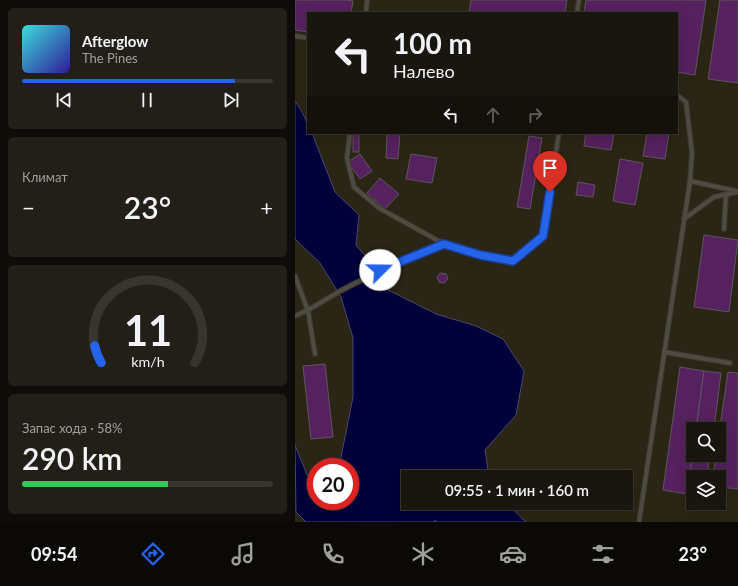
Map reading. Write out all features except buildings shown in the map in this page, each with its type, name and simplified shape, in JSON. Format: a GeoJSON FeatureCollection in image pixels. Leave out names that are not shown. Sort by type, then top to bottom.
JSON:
{"type":"FeatureCollection","features":[{"type":"Feature","properties":{"kind":"lane"},"geometry":{"type":"LineString","coordinates":[[366,12],[367,0]]}},
{"type":"Feature","properties":{"kind":"lane"},"geometry":{"type":"LineString","coordinates":[[577,12],[579,0]]}},
{"type":"Feature","properties":{"kind":"lane"},"geometry":{"type":"LineString","coordinates":[[295,36],[307,38]]}},
{"type":"Feature","properties":{"kind":"lane"},"geometry":{"type":"LineString","coordinates":[[639,522],[690,181],[692,153],[686,102],[678,96]]}},
{"type":"Feature","properties":{"kind":"lane"},"geometry":{"type":"LineString","coordinates":[[350,134],[347,158],[354,187],[379,208],[444,244],[480,255],[513,261],[543,236],[559,134]]}},
{"type":"Feature","properties":{"kind":"lane"},"geometry":{"type":"LineString","coordinates":[[690,181],[738,192]]}},
{"type":"Feature","properties":{"kind":"lane"},"geometry":{"type":"LineString","coordinates":[[684,219],[714,197],[738,192]]}},
{"type":"Feature","properties":{"kind":"lane"},"geometry":{"type":"LineString","coordinates":[[724,229],[726,194]]}},
{"type":"Feature","properties":{"kind":"lane"},"geometry":{"type":"LineString","coordinates":[[295,316],[308,311],[327,297],[380,270],[444,244]]}},
{"type":"Feature","properties":{"kind":"lane"},"geometry":{"type":"LineString","coordinates":[[295,276],[308,311],[315,354]]}},
{"type":"Feature","properties":{"kind":"lane"},"geometry":{"type":"LineString","coordinates":[[664,352],[730,363]]}},
{"type":"Feature","properties":{"kind":"shaded area"},"geometry":{"type":"Polygon","coordinates":[[[295,0],[738,0],[738,522],[295,522],[295,0]]]}},
{"type":"Feature","properties":{"kind":"shaded area"},"geometry":{"type":"Polygon","coordinates":[[[295,101],[306,120],[307,134],[312,134],[335,192],[359,215],[356,245],[371,263],[386,289],[436,314],[476,326],[503,339],[524,371],[516,415],[485,450],[488,470],[401,470],[401,510],[513,510],[526,522],[436,522],[436,520],[433,522],[306,522],[296,512],[295,445],[307,475],[307,510],[359,510],[359,458],[341,458],[353,397],[353,338],[341,297],[320,263],[295,239],[295,101]]]}},
{"type":"Feature","properties":{"kind":"route"},"geometry":{"type":"LineString","coordinates":[[380,270],[444,244],[480,255],[513,261],[543,236],[550,192]]}}]}
